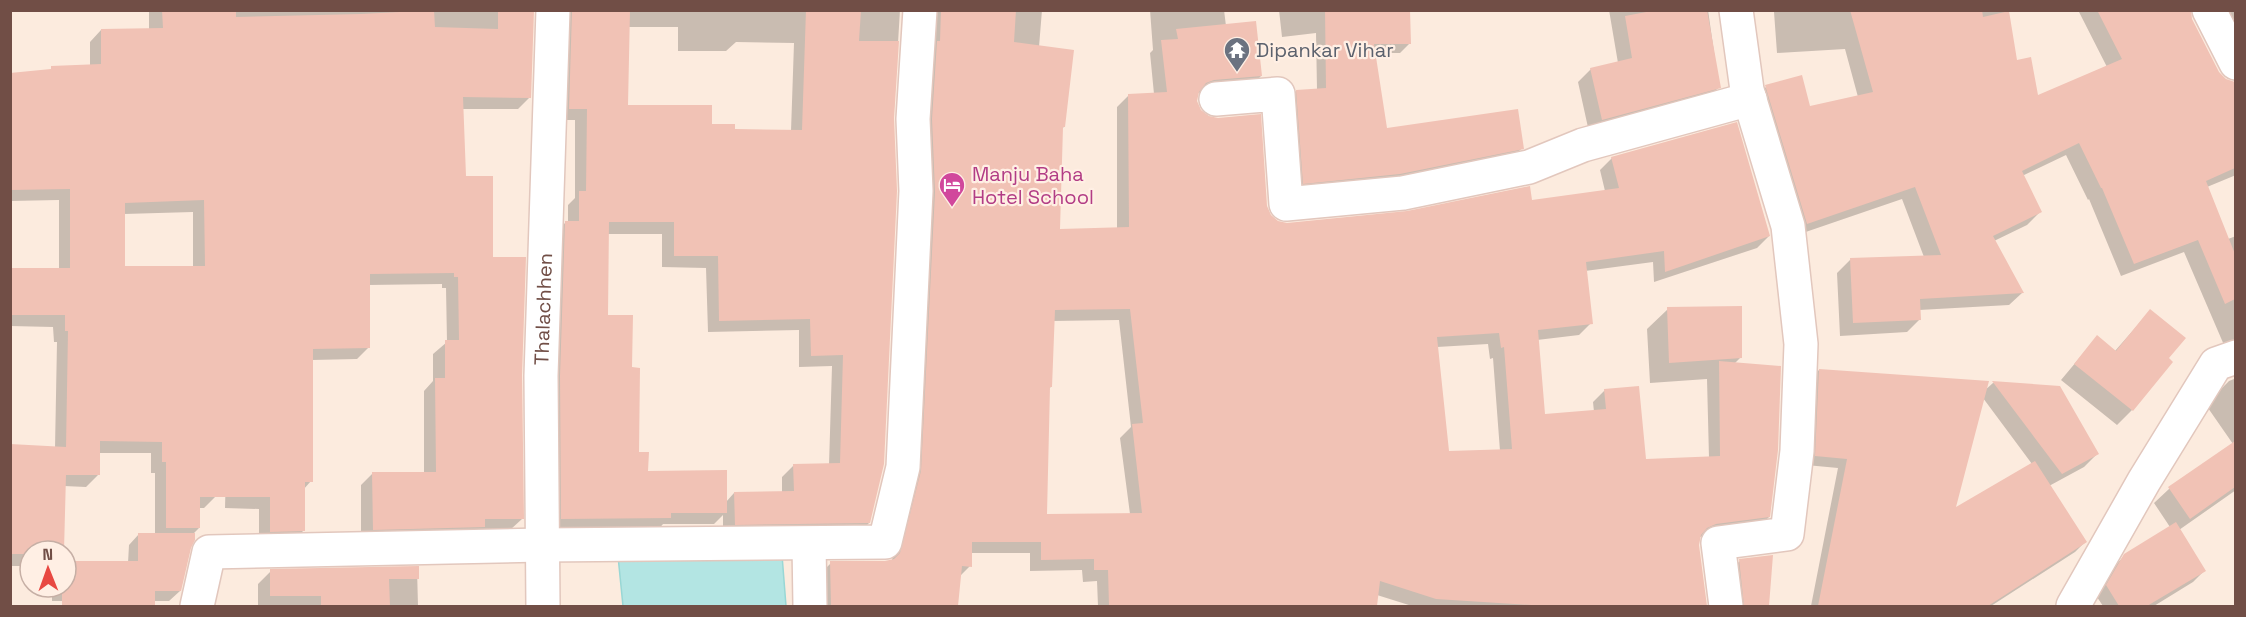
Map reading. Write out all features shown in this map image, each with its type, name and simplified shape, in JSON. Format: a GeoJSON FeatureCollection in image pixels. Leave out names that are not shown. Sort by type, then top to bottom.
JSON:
{"type":"FeatureCollection","features":[{"type":"Feature","properties":{"kind":"street","name":"Thalachhen"},"geometry":{"type":"LineString","coordinates":[[543,606],[541,376],[553,10]]}},
{"type":"Feature","properties":{"kind":"street"},"geometry":{"type":"LineString","coordinates":[[197,606],[209,552],[541,545],[885,542],[903,467],[916,191],[912,119],[920,10]]}},
{"type":"Feature","properties":{"kind":"street"},"geometry":{"type":"LineString","coordinates":[[1726,606],[1718,543],[1787,534],[1797,451],[1801,344],[1788,226],[1750,99],[1737,10]]}},
{"type":"Feature","properties":{"kind":"street"},"geometry":{"type":"LineString","coordinates":[[2209,10],[2235,63]]}},
{"type":"Feature","properties":{"kind":"street"},"geometry":{"type":"LineString","coordinates":[[1216,99],[1278,94],[1286,204],[1403,193],[1529,167],[1583,144],[1750,99]]}},
{"type":"Feature","properties":{"kind":"street"},"geometry":{"type":"LineString","coordinates":[[2073,606],[2144,481],[2216,364],[2235,357]]}},
{"type":"Feature","properties":{"kind":"street"},"geometry":{"type":"LineString","coordinates":[[809,544],[810,606]]}},
{"type":"Feature","properties":{"kind":"water"},"geometry":{"type":"Polygon","coordinates":[[[782,555],[786,606],[623,606],[618,556],[782,555]]]}},
{"type":"Feature","properties":{"kind":"building"},"geometry":{"type":"Polygon","coordinates":[[[162,10],[236,10],[236,17],[434,10],[435,27],[498,29],[498,10],[534,10],[531,98],[463,97],[466,176],[493,176],[493,257],[526,257],[522,375],[524,519],[485,519],[485,527],[373,530],[372,472],[436,472],[435,378],[445,378],[445,340],[459,340],[458,277],[454,277],[454,273],[370,274],[370,348],[313,349],[313,482],[305,482],[305,531],[270,532],[270,497],[200,497],[200,528],[166,528],[166,462],[162,462],[162,442],[100,441],[100,475],[66,475],[64,539],[18,539],[18,554],[10,554],[10,444],[66,447],[68,331],[65,331],[65,315],[10,315],[10,268],[70,268],[70,189],[10,190],[10,73],[51,69],[51,66],[101,64],[101,29],[163,28],[162,10]],[[204,200],[125,203],[125,266],[205,266],[204,200]]]}},
{"type":"Feature","properties":{"kind":"building"},"geometry":{"type":"Polygon","coordinates":[[[572,10],[630,10],[628,105],[712,105],[712,124],[735,124],[735,129],[802,130],[806,10],[861,10],[859,41],[899,41],[894,118],[897,191],[884,464],[870,523],[735,525],[734,492],[794,491],[793,464],[840,463],[843,355],[811,356],[810,319],[719,321],[718,256],[674,256],[674,222],[609,222],[608,315],[633,315],[632,367],[640,368],[639,452],[649,452],[648,471],[727,470],[727,513],[671,513],[671,518],[561,519],[560,376],[565,221],[579,221],[579,191],[586,191],[587,109],[569,109],[572,10]]]}},
{"type":"Feature","properties":{"kind":"building"},"geometry":{"type":"Polygon","coordinates":[[[941,10],[1016,10],[1014,42],[1074,50],[1065,127],[1063,127],[1060,229],[1129,227],[1128,94],[1167,92],[1161,40],[1178,39],[1176,29],[1256,21],[1262,76],[1214,80],[1206,83],[1199,92],[1197,101],[1201,110],[1209,116],[1218,118],[1261,114],[1267,206],[1271,215],[1278,221],[1287,223],[1407,211],[1530,186],[1532,200],[1619,188],[1611,157],[1737,122],[1770,236],[1665,272],[1664,251],[1586,262],[1593,324],[1538,330],[1545,414],[1606,409],[1604,389],[1639,386],[1646,459],[1720,456],[1719,361],[1781,366],[1778,450],[1770,517],[1716,524],[1707,528],[1701,535],[1699,545],[1707,606],[1546,606],[1436,599],[1380,581],[1377,606],[1109,606],[1108,570],[1094,570],[1094,559],[1041,560],[1041,542],[972,542],[972,567],[962,566],[958,606],[831,605],[830,561],[885,561],[894,559],[900,553],[921,471],[935,192],[932,119],[937,41],[940,41],[941,10]],[[1130,309],[1055,310],[1052,387],[1050,387],[1047,514],[1142,513],[1132,424],[1143,423],[1130,309]],[[1499,333],[1437,337],[1449,451],[1512,449],[1504,347],[1501,348],[1499,333]]]}},
{"type":"Feature","properties":{"kind":"building"},"geometry":{"type":"Polygon","coordinates":[[[1325,10],[1410,10],[1411,44],[1374,44],[1387,128],[1518,109],[1524,149],[1400,174],[1303,184],[1296,90],[1326,88],[1325,10]]]}},
{"type":"Feature","properties":{"kind":"building"},"geometry":{"type":"Polygon","coordinates":[[[1657,10],[1707,10],[1721,88],[1602,120],[1590,68],[1632,58],[1625,16],[1657,10]]]}},
{"type":"Feature","properties":{"kind":"building"},"geometry":{"type":"Polygon","coordinates":[[[1850,10],[1982,10],[1983,17],[2009,11],[2017,60],[2031,57],[2038,95],[2122,59],[2097,10],[2191,10],[2192,19],[2219,72],[2226,79],[2235,82],[2235,168],[2206,181],[2235,254],[2235,299],[2225,304],[2198,240],[2134,264],[2102,188],[2079,143],[2022,171],[2042,212],[1993,236],[2024,293],[1920,299],[1921,320],[1853,323],[1850,258],[1941,255],[1915,187],[1807,224],[1765,85],[1802,75],[1810,106],[1873,92],[1850,10]]]}},
{"type":"Feature","properties":{"kind":"building"},"geometry":{"type":"Polygon","coordinates":[[[1742,306],[1742,358],[1669,363],[1667,307],[1742,306]]]}},
{"type":"Feature","properties":{"kind":"building"},"geometry":{"type":"Polygon","coordinates":[[[2150,309],[2186,338],[2169,358],[2173,362],[2133,411],[2074,364],[2097,335],[2116,351],[2150,309]]]}},
{"type":"Feature","properties":{"kind":"building"},"geometry":{"type":"Polygon","coordinates":[[[1819,369],[1989,381],[1956,507],[2035,461],[2087,542],[1988,606],[1818,606],[1847,459],[1815,456],[1819,369]]]}},
{"type":"Feature","properties":{"kind":"building"},"geometry":{"type":"Polygon","coordinates":[[[1992,381],[2060,386],[2099,454],[2062,474],[1992,381]]]}},
{"type":"Feature","properties":{"kind":"building"},"geometry":{"type":"Polygon","coordinates":[[[2235,441],[2235,487],[2190,519],[2168,487],[2235,441]]]}},
{"type":"Feature","properties":{"kind":"building"},"geometry":{"type":"Polygon","coordinates":[[[2176,522],[2206,571],[2147,606],[2119,606],[2106,585],[2124,554],[2176,522]]]}},
{"type":"Feature","properties":{"kind":"building"},"geometry":{"type":"Polygon","coordinates":[[[138,533],[195,533],[181,591],[155,591],[155,606],[62,606],[62,599],[78,599],[78,561],[138,561],[138,533]]]}},
{"type":"Feature","properties":{"kind":"building"},"geometry":{"type":"Polygon","coordinates":[[[1773,555],[1769,606],[1744,606],[1739,559],[1773,555]]]}},
{"type":"Feature","properties":{"kind":"building"},"geometry":{"type":"Polygon","coordinates":[[[419,566],[419,579],[389,579],[390,606],[321,606],[321,596],[270,596],[270,569],[419,566]]]}},
{"type":"Feature","properties":{"kind":"place","name":"Dipankar Vihar"},"geometry":{"type":"Point","coordinates":[1237,73]}},
{"type":"Feature","properties":{"kind":"place","name":"Manju Baha Hotel School"},"geometry":{"type":"Point","coordinates":[952,208]}}]}
